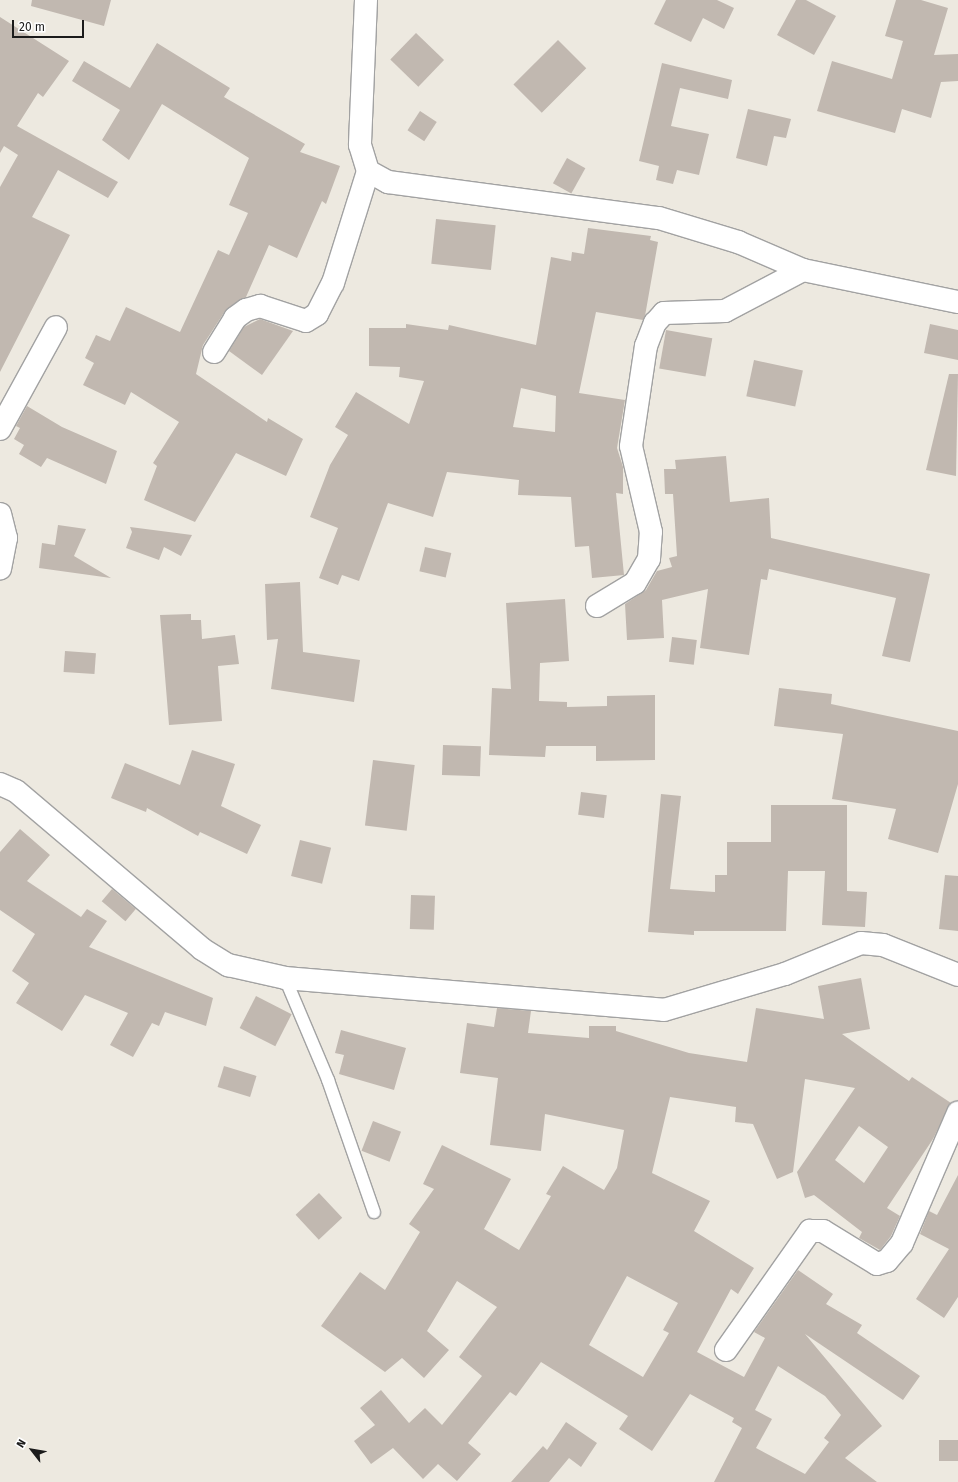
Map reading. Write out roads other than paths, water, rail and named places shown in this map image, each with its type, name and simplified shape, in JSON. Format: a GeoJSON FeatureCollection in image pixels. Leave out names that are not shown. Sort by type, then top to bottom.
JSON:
{"type":"FeatureCollection","features":[{"type":"Feature","properties":{"kind":"street"},"geometry":{"type":"LineString","coordinates":[[214,352],[234,318],[246,310],[260,306],[306,321],[318,314],[333,283],[368,171],[360,145],[366,0]]}},
{"type":"Feature","properties":{"kind":"street"},"geometry":{"type":"LineString","coordinates":[[368,171],[388,182],[659,218],[738,242],[803,270],[958,302]]}},
{"type":"Feature","properties":{"kind":"street"},"geometry":{"type":"LineString","coordinates":[[597,606],[634,582],[649,559],[651,532],[631,446],[646,346],[655,323],[664,313],[724,311],[803,270]]}},
{"type":"Feature","properties":{"kind":"street"},"geometry":{"type":"LineString","coordinates":[[0,429],[56,327]]}},
{"type":"Feature","properties":{"kind":"street"},"geometry":{"type":"LineString","coordinates":[[0,514],[6,538],[0,568]]}},
{"type":"Feature","properties":{"kind":"street"},"geometry":{"type":"LineString","coordinates":[[0,784],[16,791],[202,949],[228,965],[285,978],[664,1010],[785,974],[861,943],[883,945],[958,975]]}},
{"type":"Feature","properties":{"kind":"street"},"geometry":{"type":"LineString","coordinates":[[726,1350],[810,1231],[823,1231],[877,1264],[887,1261],[902,1243],[958,1113]]}},
{"type":"Feature","properties":{"kind":"lane"},"geometry":{"type":"LineString","coordinates":[[285,978],[328,1080],[374,1212]]}}]}
